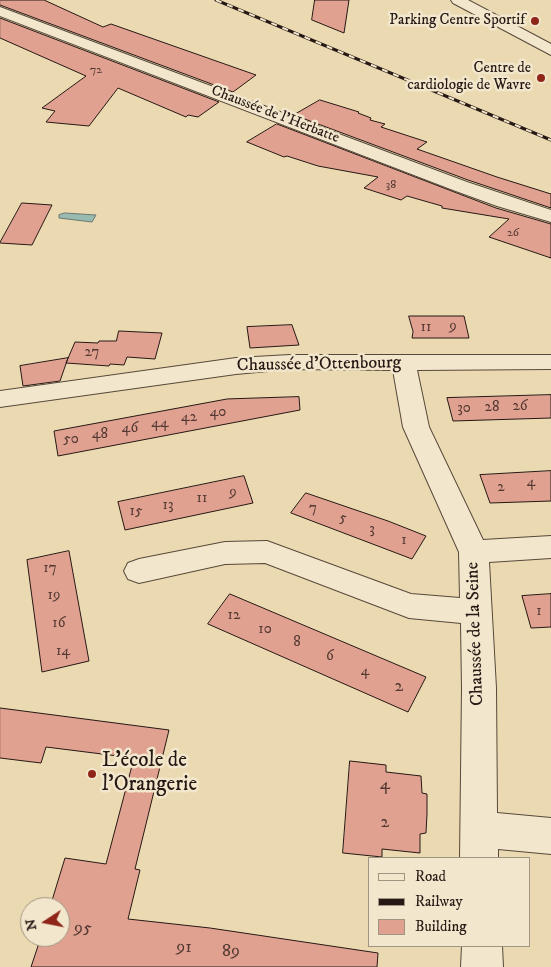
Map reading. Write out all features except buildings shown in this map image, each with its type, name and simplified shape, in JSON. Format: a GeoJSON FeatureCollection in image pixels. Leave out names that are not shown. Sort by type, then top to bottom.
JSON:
{"type":"FeatureCollection","features":[{"type":"Feature","properties":{"kind":"street"},"geometry":{"type":"LineString","coordinates":[[458,0],[551,50]]}},
{"type":"Feature","properties":{"kind":"street","name":"Chaussée de l'Herbatte"},"geometry":{"type":"LineString","coordinates":[[0,11],[442,179],[504,202],[551,216]]}},
{"type":"Feature","properties":{"kind":"street","name":"Chaussée d'Ottenbourg"},"geometry":{"type":"LineString","coordinates":[[0,399],[236,366],[290,362],[551,362]]}},
{"type":"Feature","properties":{"kind":"street","name":"Chaussée de la Seine"},"geometry":{"type":"LineString","coordinates":[[404,363],[416,427],[474,552],[479,688],[479,844]]}},
{"type":"Feature","properties":{"kind":"street"},"geometry":{"type":"LineString","coordinates":[[474,552],[551,547]]}},
{"type":"Feature","properties":{"kind":"street"},"geometry":{"type":"LineString","coordinates":[[139,571],[225,553],[267,552],[410,606],[475,612]]}},
{"type":"Feature","properties":{"kind":"street"},"geometry":{"type":"LineString","coordinates":[[479,844],[551,836]]}},
{"type":"Feature","properties":{"kind":"street"},"geometry":{"type":"LineString","coordinates":[[482,947],[482,967]]}},
{"type":"Feature","properties":{"kind":"water"},"geometry":{"type":"Polygon","coordinates":[[[65,213],[96,215],[92,222],[59,218],[59,215],[65,213]]]}},
{"type":"Feature","properties":{"kind":"railway"},"geometry":{"type":"LineString","coordinates":[[216,0],[551,140]]}},
{"type":"Feature","properties":{"kind":"place","name":"Parking Centre Sportif"},"geometry":{"type":"Point","coordinates":[535,21]}},
{"type":"Feature","properties":{"kind":"place","name":"Centre de cardiologie de Wavre"},"geometry":{"type":"Point","coordinates":[541,78]}},
{"type":"Feature","properties":{"kind":"place","name":"L'école de l'Orangerie"},"geometry":{"type":"Point","coordinates":[92,774]}}]}
